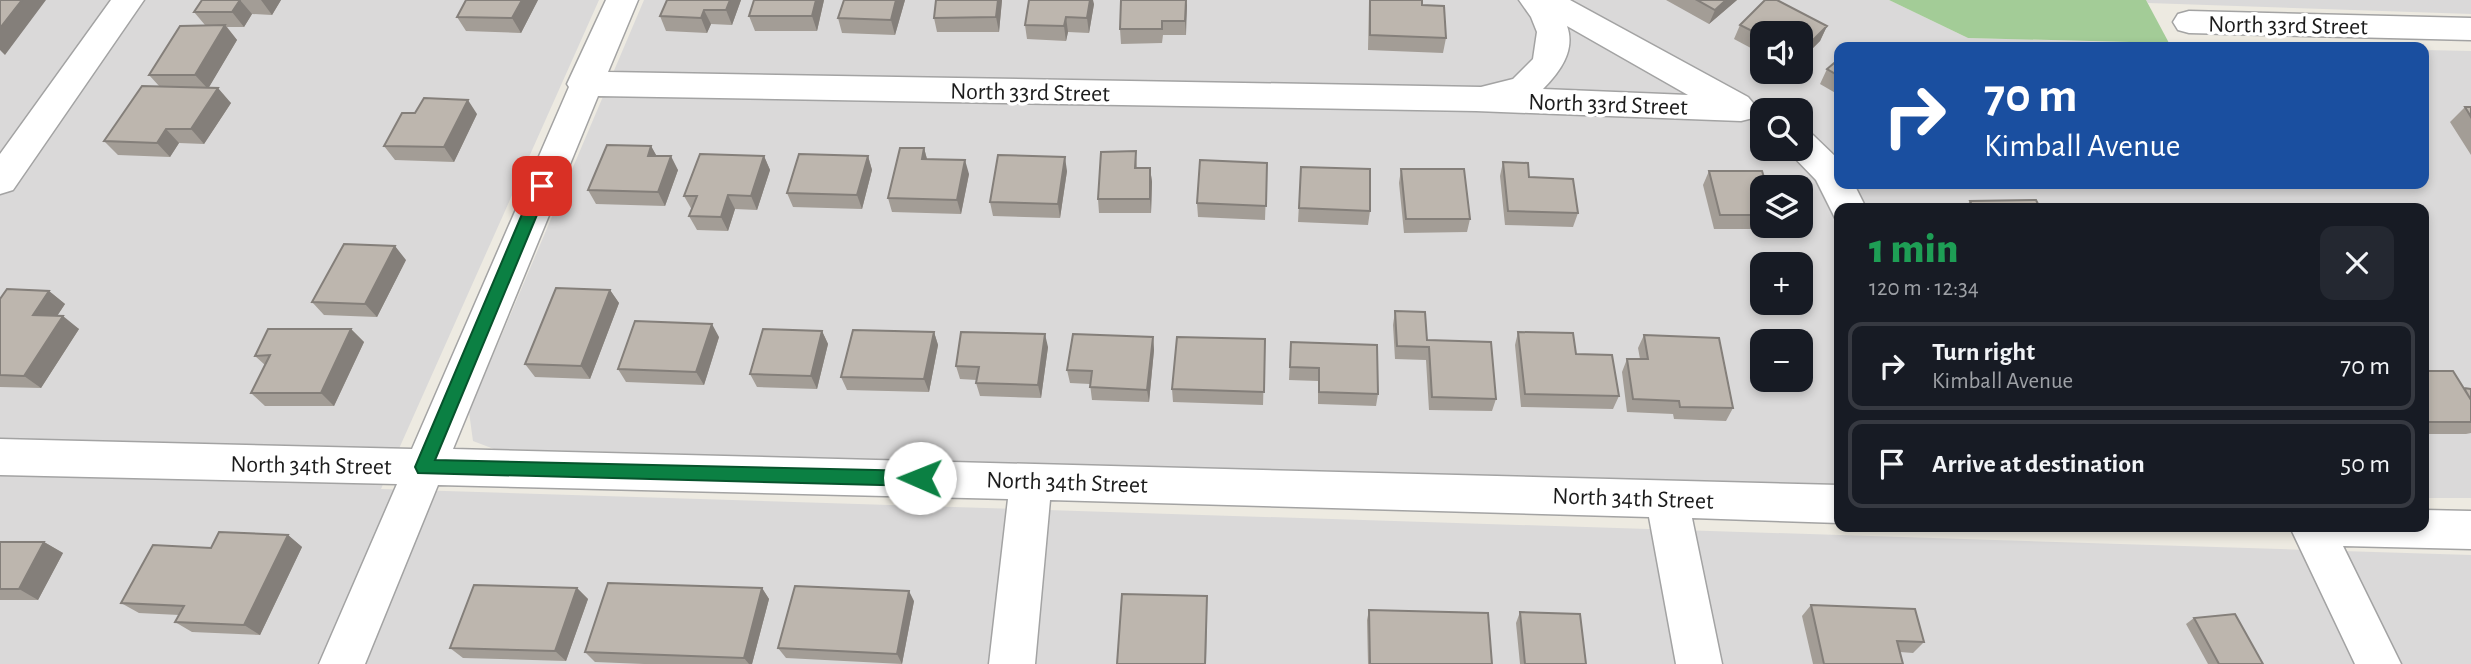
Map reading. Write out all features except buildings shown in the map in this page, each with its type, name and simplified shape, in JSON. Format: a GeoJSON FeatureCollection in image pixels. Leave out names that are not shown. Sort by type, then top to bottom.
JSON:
{"type":"FeatureCollection","features":[{"type":"Feature","properties":{"kind":"street"},"geometry":{"type":"LineString","coordinates":[[0,181],[128,0]]}},
{"type":"Feature","properties":{"kind":"street"},"geometry":{"type":"LineString","coordinates":[[342,664],[584,84],[622,0]]}},
{"type":"Feature","properties":{"kind":"street","name":"North 33rd Street"},"geometry":{"type":"LineString","coordinates":[[1476,99],[1524,88],[1549,63],[1553,32],[1546,13],[1535,0]]}},
{"type":"Feature","properties":{"kind":"street"},"geometry":{"type":"LineString","coordinates":[[1545,0],[1750,113]]}},
{"type":"Feature","properties":{"kind":"street"},"geometry":{"type":"LineString","coordinates":[[2362,0],[2381,27]]}},
{"type":"Feature","properties":{"kind":"street","name":"North 33rd Street"},"geometry":{"type":"LineString","coordinates":[[2189,22],[2471,29]]}},
{"type":"Feature","properties":{"kind":"street","name":"North 33rd Street"},"geometry":{"type":"LineString","coordinates":[[584,84],[1476,99],[1750,114]]}},
{"type":"Feature","properties":{"kind":"street"},"geometry":{"type":"LineString","coordinates":[[1813,156],[1834,180]]}},
{"type":"Feature","properties":{"kind":"street","name":"North 34th Street"},"geometry":{"type":"LineString","coordinates":[[0,457],[1031,481],[1834,504]]}},
{"type":"Feature","properties":{"kind":"street"},"geometry":{"type":"LineString","coordinates":[[1012,664],[1031,481]]}},
{"type":"Feature","properties":{"kind":"street"},"geometry":{"type":"LineString","coordinates":[[1667,499],[1699,664]]}},
{"type":"Feature","properties":{"kind":"street"},"geometry":{"type":"LineString","coordinates":[[2429,529],[2471,530]]}},
{"type":"Feature","properties":{"kind":"street"},"geometry":{"type":"LineString","coordinates":[[2313,532],[2378,664]]}},
{"type":"Feature","properties":{"kind":"shaded area"},"geometry":{"type":"Polygon","coordinates":[[[0,0],[599,0],[381,489],[2471,555],[2471,664],[0,664],[0,0]]]}},
{"type":"Feature","properties":{"kind":"shaded area"},"geometry":{"type":"Polygon","coordinates":[[[644,0],[1889,0],[1968,38],[2122,42],[1834,42],[1834,189],[2429,189],[2429,50],[2471,51],[2471,498],[2429,498],[2429,203],[1834,203],[1834,484],[494,449],[473,441],[469,412],[644,0]]]}},
{"type":"Feature","properties":{"kind":"shaded area"},"geometry":{"type":"Polygon","coordinates":[[[2146,0],[2471,0],[2471,14],[2148,3],[2146,0]]]}},
{"type":"Feature","properties":{"kind":"green space"},"geometry":{"type":"Polygon","coordinates":[[[1889,0],[2146,0],[2168,42],[2129,42],[1968,38],[1889,0]]]}},
{"type":"Feature","properties":{"kind":"route"},"geometry":{"type":"LineString","coordinates":[[542,186],[424,467],[920,478]]}}]}
